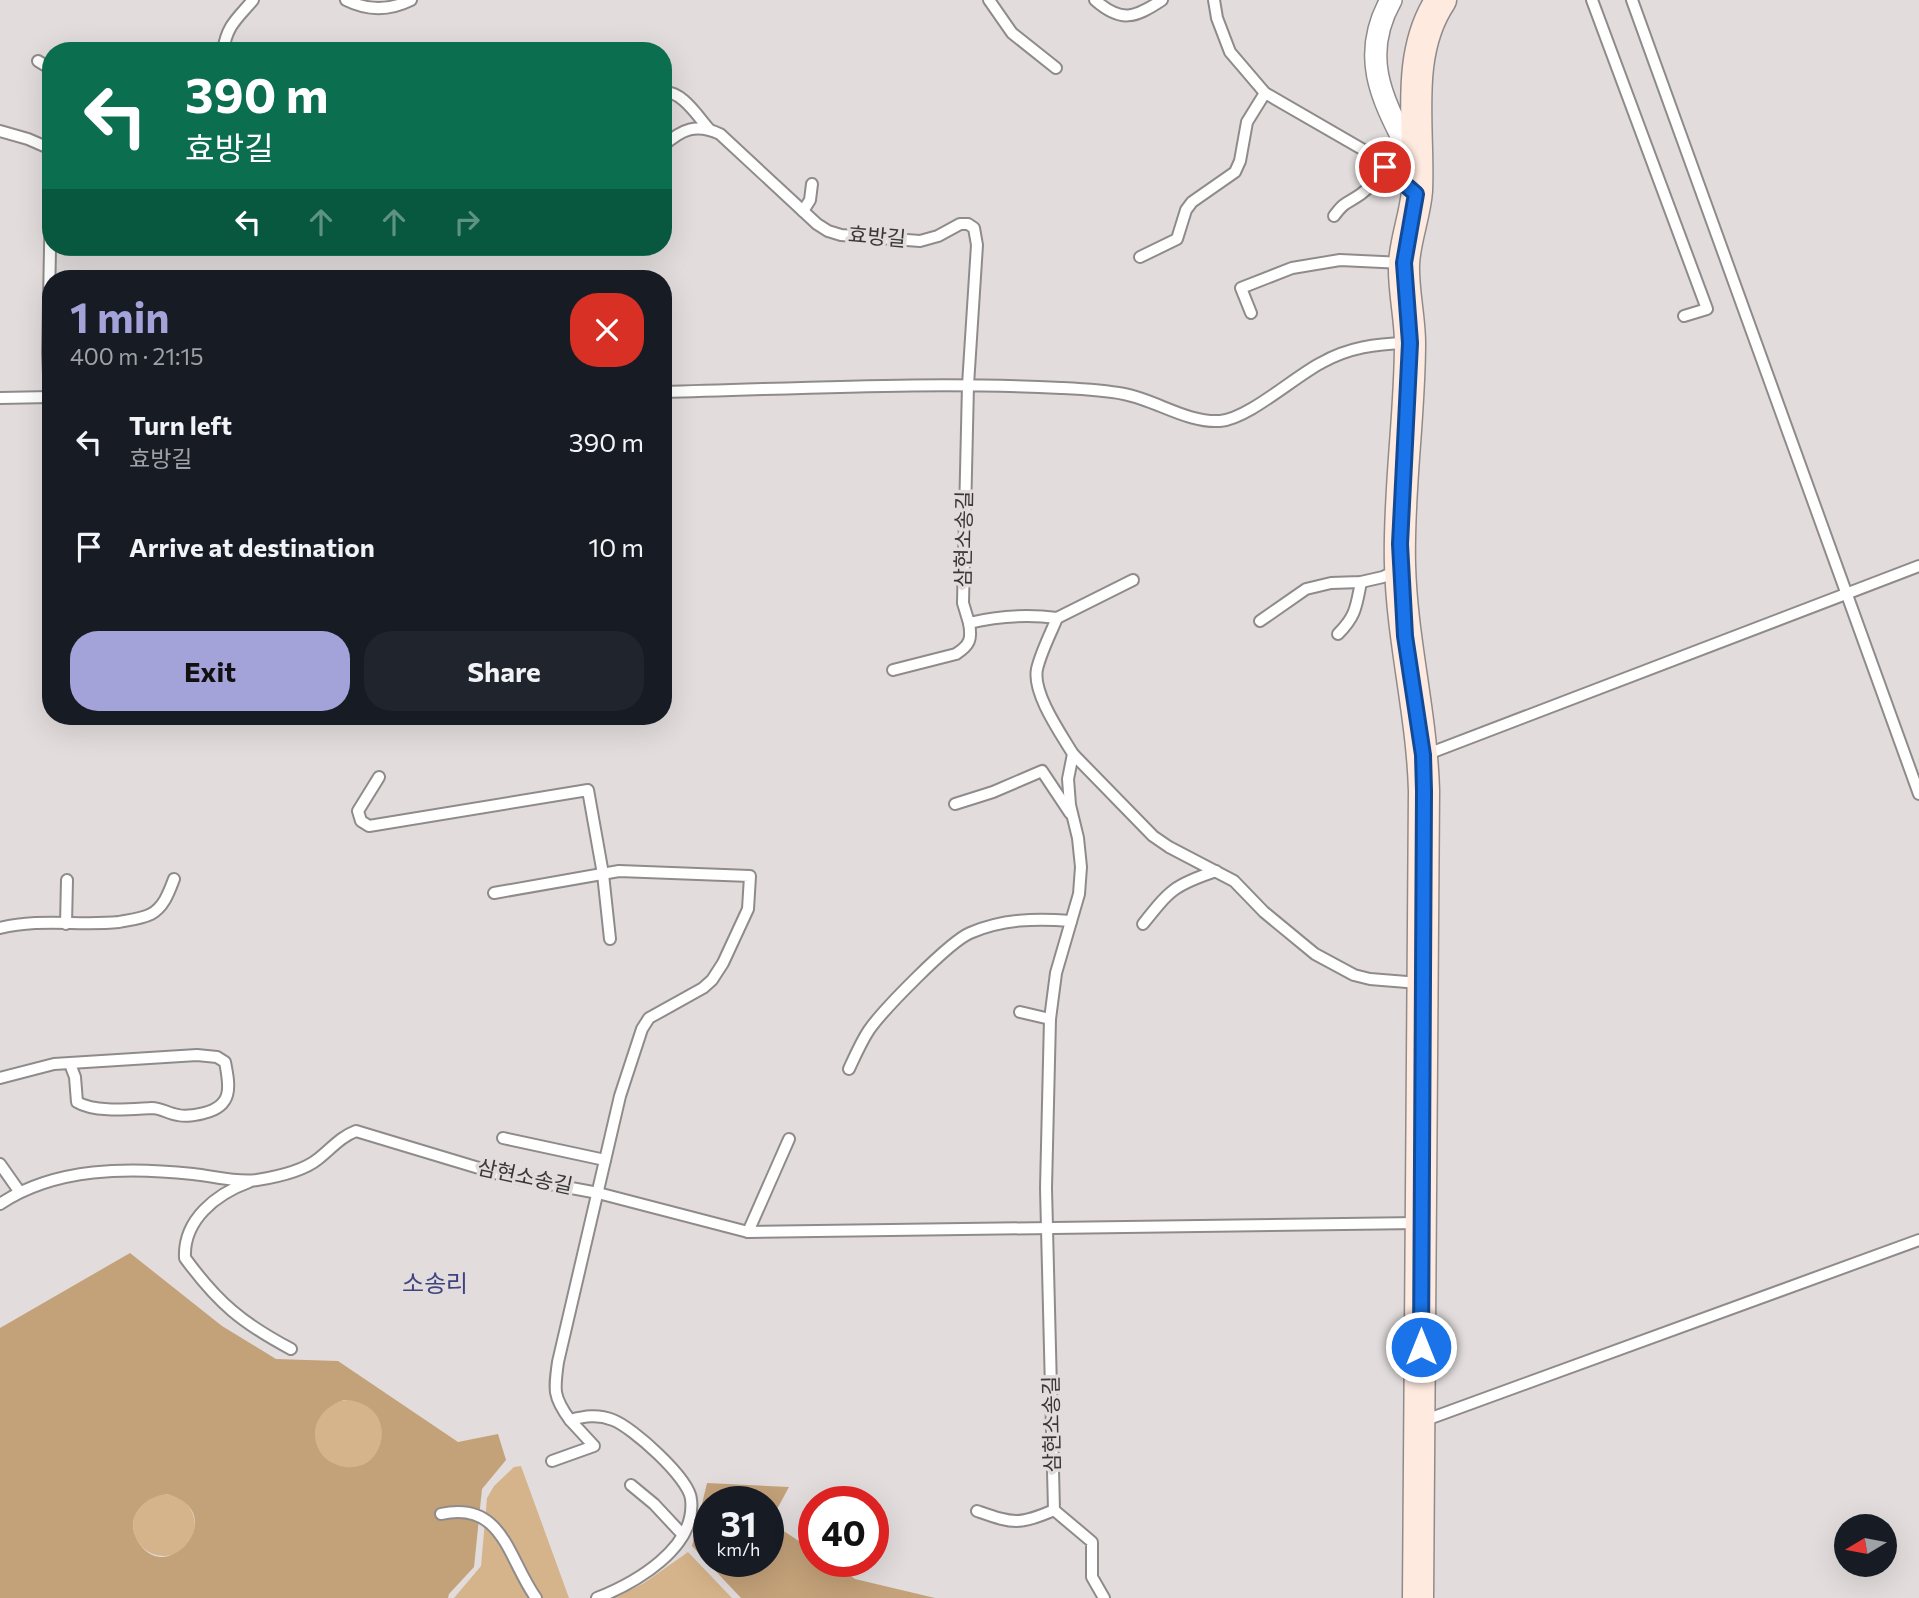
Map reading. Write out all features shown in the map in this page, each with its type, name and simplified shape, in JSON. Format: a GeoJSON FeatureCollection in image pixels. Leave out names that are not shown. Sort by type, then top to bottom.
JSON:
{"type":"FeatureCollection","features":[{"type":"Feature","properties":{"kind":"street"},"geometry":{"type":"LineString","coordinates":[[1391,0],[1380,19],[1374,63],[1379,84],[1417,180]]}},
{"type":"Feature","properties":{"kind":"street"},"geometry":{"type":"LineString","coordinates":[[1418,1598],[1423,755],[1405,636],[1399,520],[1410,343],[1404,263],[1417,180],[1417,88],[1420,51],[1434,10],[1441,0]]}},
{"type":"Feature","properties":{"kind":"lane"},"geometry":{"type":"LineString","coordinates":[[224,42],[232,22],[253,0]]}},
{"type":"Feature","properties":{"kind":"lane"},"geometry":{"type":"LineString","coordinates":[[346,0],[375,9],[400,6],[411,0]]}},
{"type":"Feature","properties":{"kind":"lane"},"geometry":{"type":"LineString","coordinates":[[989,0],[1012,33],[1056,68]]}},
{"type":"Feature","properties":{"kind":"lane"},"geometry":{"type":"LineString","coordinates":[[1095,0],[1107,11],[1122,16],[1138,15],[1162,0]]}},
{"type":"Feature","properties":{"kind":"lane"},"geometry":{"type":"LineString","coordinates":[[1214,0],[1217,18],[1230,52],[1265,93],[1362,149],[1385,167],[1417,180]]}},
{"type":"Feature","properties":{"kind":"lane"},"geometry":{"type":"LineString","coordinates":[[1592,0],[1707,309],[1684,316]]}},
{"type":"Feature","properties":{"kind":"lane"},"geometry":{"type":"LineString","coordinates":[[1632,0],[1919,794]]}},
{"type":"Feature","properties":{"kind":"lane"},"geometry":{"type":"LineString","coordinates":[[38,61],[42,63]]}},
{"type":"Feature","properties":{"kind":"lane","name":"효방길"},"geometry":{"type":"LineString","coordinates":[[672,93],[679,96],[709,129],[720,134],[817,224],[841,235],[920,241],[938,236],[960,224],[968,224],[974,228],[976,245],[968,385]]}},
{"type":"Feature","properties":{"kind":"lane"},"geometry":{"type":"LineString","coordinates":[[1140,257],[1177,239],[1186,210],[1192,202],[1235,172],[1240,162],[1247,122],[1265,93]]}},
{"type":"Feature","properties":{"kind":"lane"},"geometry":{"type":"LineString","coordinates":[[672,139],[685,129],[709,129]]}},
{"type":"Feature","properties":{"kind":"lane"},"geometry":{"type":"LineString","coordinates":[[0,131],[42,145]]}},
{"type":"Feature","properties":{"kind":"lane"},"geometry":{"type":"LineString","coordinates":[[1334,216],[1344,202],[1360,195],[1374,182],[1385,167]]}},
{"type":"Feature","properties":{"kind":"lane"},"geometry":{"type":"LineString","coordinates":[[803,211],[810,200],[812,184]]}},
{"type":"Feature","properties":{"kind":"lane"},"geometry":{"type":"LineString","coordinates":[[1251,313],[1241,288],[1293,268],[1340,260],[1404,263]]}},
{"type":"Feature","properties":{"kind":"lane"},"geometry":{"type":"LineString","coordinates":[[672,392],[968,385],[1062,388],[1124,394],[1208,420],[1223,421],[1240,415],[1320,363],[1348,350],[1374,344],[1410,343]]}},
{"type":"Feature","properties":{"kind":"lane","name":"삼현소송길"},"geometry":{"type":"LineString","coordinates":[[968,385],[962,583],[963,603],[969,623]]}},
{"type":"Feature","properties":{"kind":"lane"},"geometry":{"type":"LineString","coordinates":[[0,398],[42,397]]}},
{"type":"Feature","properties":{"kind":"lane"},"geometry":{"type":"LineString","coordinates":[[1423,755],[1919,566]]}},
{"type":"Feature","properties":{"kind":"lane"},"geometry":{"type":"LineString","coordinates":[[1259,621],[1306,589],[1331,583],[1361,582],[1400,568]]}},
{"type":"Feature","properties":{"kind":"lane"},"geometry":{"type":"LineString","coordinates":[[893,670],[956,654],[965,649],[970,644],[969,623],[997,616],[1031,615],[1057,618],[1133,580]]}},
{"type":"Feature","properties":{"kind":"lane"},"geometry":{"type":"LineString","coordinates":[[1338,634],[1356,611],[1361,582]]}},
{"type":"Feature","properties":{"kind":"lane"},"geometry":{"type":"LineString","coordinates":[[1057,618],[1036,672],[1037,686],[1053,722],[1073,754],[1153,836],[1234,881],[1264,912],[1315,954],[1334,965],[1370,979],[1422,984]]}},
{"type":"Feature","properties":{"kind":"lane","name":"삼현소송길"},"geometry":{"type":"LineString","coordinates":[[1054,1510],[1047,1228],[1050,1019],[1056,974],[1079,894],[1081,867],[1068,779],[1073,754]]}},
{"type":"Feature","properties":{"kind":"lane"},"geometry":{"type":"LineString","coordinates":[[955,804],[993,792],[1042,771],[1073,817]]}},
{"type":"Feature","properties":{"kind":"lane"},"geometry":{"type":"LineString","coordinates":[[379,778],[358,811],[362,821],[369,826],[588,790],[603,873],[610,939]]}},
{"type":"Feature","properties":{"kind":"lane"},"geometry":{"type":"LineString","coordinates":[[494,893],[619,871],[750,876],[748,909],[723,963],[712,980],[703,988],[649,1018],[642,1029],[620,1096],[555,1382],[554,1391],[558,1403],[594,1446],[552,1461]]}},
{"type":"Feature","properties":{"kind":"lane"},"geometry":{"type":"LineString","coordinates":[[1143,924],[1167,893],[1179,885],[1216,871]]}},
{"type":"Feature","properties":{"kind":"lane"},"geometry":{"type":"LineString","coordinates":[[0,928],[41,922],[66,924],[132,920],[151,914],[164,902],[174,879]]}},
{"type":"Feature","properties":{"kind":"lane"},"geometry":{"type":"LineString","coordinates":[[66,924],[67,880]]}},
{"type":"Feature","properties":{"kind":"lane"},"geometry":{"type":"LineString","coordinates":[[849,1069],[866,1033],[881,1014],[934,961],[967,934],[1014,921],[1071,920]]}},
{"type":"Feature","properties":{"kind":"lane"},"geometry":{"type":"LineString","coordinates":[[1020,1012],[1050,1019]]}},
{"type":"Feature","properties":{"kind":"lane"},"geometry":{"type":"LineString","coordinates":[[0,1078],[54,1064],[197,1055],[217,1057],[225,1062],[228,1096],[225,1104],[216,1110],[189,1116],[155,1108],[124,1110],[83,1106],[77,1102],[75,1077],[70,1064]]}},
{"type":"Feature","properties":{"kind":"lane","name":"삼현소송길"},"geometry":{"type":"LineString","coordinates":[[0,1204],[19,1191],[81,1174],[110,1171],[255,1180],[302,1168],[316,1161],[345,1135],[356,1131],[502,1175],[598,1193],[748,1232],[1420,1223]]}},
{"type":"Feature","properties":{"kind":"lane"},"geometry":{"type":"LineString","coordinates":[[503,1138],[605,1160]]}},
{"type":"Feature","properties":{"kind":"lane"},"geometry":{"type":"LineString","coordinates":[[748,1232],[789,1139]]}},
{"type":"Feature","properties":{"kind":"lane"},"geometry":{"type":"LineString","coordinates":[[0,1164],[19,1191]]}},
{"type":"Feature","properties":{"kind":"lane"},"geometry":{"type":"LineString","coordinates":[[255,1180],[238,1186],[204,1209],[191,1227],[184,1247],[185,1258],[231,1312],[256,1330],[291,1349]]}},
{"type":"Feature","properties":{"kind":"lane"},"geometry":{"type":"LineString","coordinates":[[1421,1422],[1919,1240]]}},
{"type":"Feature","properties":{"kind":"lane"},"geometry":{"type":"LineString","coordinates":[[570,1420],[587,1416],[614,1420],[637,1436],[671,1468],[686,1485],[692,1498],[683,1535],[665,1559],[627,1584],[597,1598]]}},
{"type":"Feature","properties":{"kind":"lane"},"geometry":{"type":"LineString","coordinates":[[631,1485],[654,1504],[683,1535]]}},
{"type":"Feature","properties":{"kind":"lane"},"geometry":{"type":"LineString","coordinates":[[976,1511],[1015,1523],[1031,1520],[1054,1510],[1092,1542],[1092,1577],[1104,1598]]}},
{"type":"Feature","properties":{"kind":"lane"},"geometry":{"type":"LineString","coordinates":[[441,1514],[452,1512],[488,1519],[500,1533],[536,1598]]}},
{"type":"Feature","properties":{"kind":"shaded area"},"geometry":{"type":"Polygon","coordinates":[[[130,1253],[222,1326],[276,1359],[338,1361],[458,1442],[498,1434],[506,1460],[482,1489],[474,1567],[448,1598],[0,1598],[0,1328],[130,1253]],[[344,1400],[330,1407],[319,1419],[316,1441],[321,1453],[330,1462],[356,1467],[369,1461],[377,1451],[381,1425],[374,1413],[362,1404],[344,1400]],[[167,1494],[144,1503],[135,1515],[133,1523],[137,1540],[149,1553],[163,1557],[177,1553],[188,1543],[194,1530],[194,1516],[186,1503],[167,1494]]]}},
{"type":"Feature","properties":{"kind":"shaded area"},"geometry":{"type":"Polygon","coordinates":[[[348,1400],[361,1403],[372,1410],[379,1421],[382,1434],[379,1447],[372,1458],[361,1465],[348,1468],[335,1465],[324,1458],[317,1447],[314,1434],[317,1421],[324,1410],[335,1403],[348,1400]]]}},
{"type":"Feature","properties":{"kind":"shaded area"},"geometry":{"type":"Polygon","coordinates":[[[521,1466],[569,1598],[454,1598],[481,1566],[487,1498],[494,1486],[514,1467],[521,1466]]]}},
{"type":"Feature","properties":{"kind":"shaded area"},"geometry":{"type":"Polygon","coordinates":[[[707,1483],[768,1486],[706,1486],[707,1483]]]}},
{"type":"Feature","properties":{"kind":"shaded area"},"geometry":{"type":"Polygon","coordinates":[[[164,1494],[186,1503],[195,1525],[186,1547],[164,1556],[142,1547],[133,1525],[142,1503],[164,1494]]]}},
{"type":"Feature","properties":{"kind":"shaded area"},"geometry":{"type":"Polygon","coordinates":[[[784,1531],[798,1540],[798,1577],[852,1577],[935,1598],[741,1598],[721,1577],[784,1577],[784,1531]]]}},
{"type":"Feature","properties":{"kind":"shaded area"},"geometry":{"type":"Polygon","coordinates":[[[688,1552],[693,1557],[693,1577],[712,1577],[732,1598],[614,1598],[644,1583],[688,1552]]]}},
{"type":"Feature","properties":{"kind":"district","name":"소송리"},"geometry":{"type":"Point","coordinates":[435,1284]}},
{"type":"Feature","properties":{"kind":"route"},"geometry":{"type":"LineString","coordinates":[[1385,167],[1416,194],[1404,263],[1410,343],[1399,520],[1405,636],[1423,755],[1424,791],[1421,1347]]}}]}
